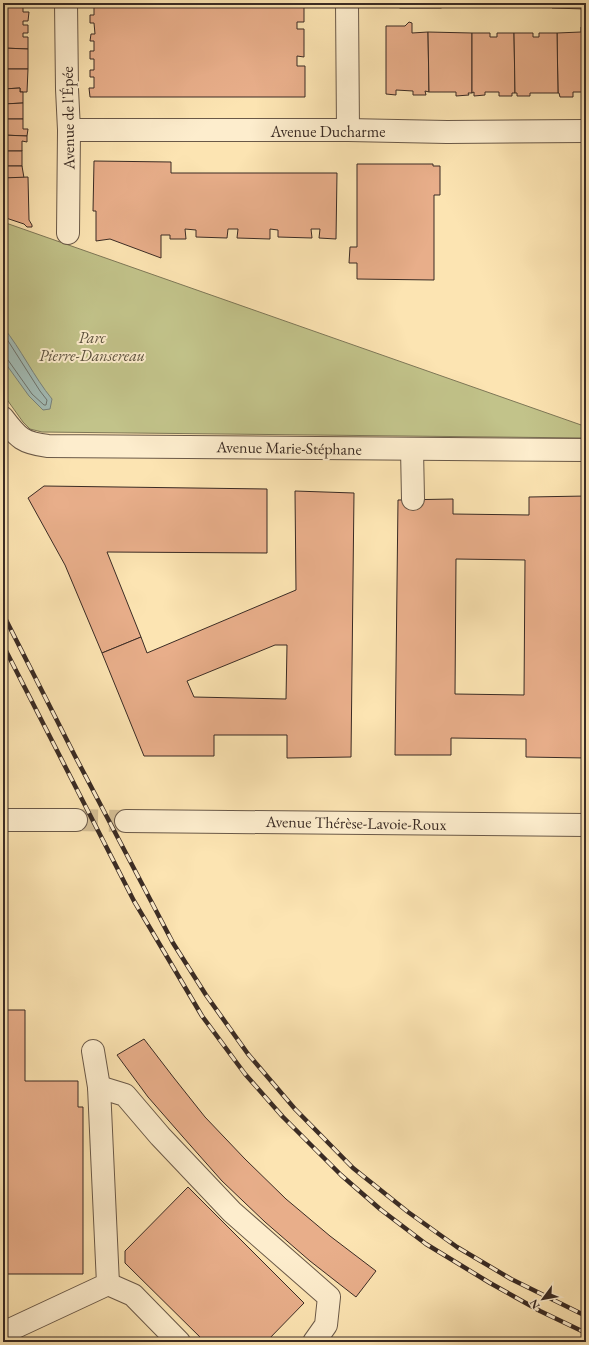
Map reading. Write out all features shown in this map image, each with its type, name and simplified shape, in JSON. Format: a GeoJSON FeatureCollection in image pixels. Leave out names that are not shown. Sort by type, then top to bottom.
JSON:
{"type":"FeatureCollection","features":[{"type":"Feature","properties":{"kind":"street","name":"Avenue de l'Épée"},"geometry":{"type":"LineString","coordinates":[[66,3],[69,130],[68,233]]}},
{"type":"Feature","properties":{"kind":"street"},"geometry":{"type":"LineString","coordinates":[[348,3],[348,130]]}},
{"type":"Feature","properties":{"kind":"street","name":"Avenue Ducharme"},"geometry":{"type":"LineString","coordinates":[[69,130],[348,130],[447,132],[586,131]]}},
{"type":"Feature","properties":{"kind":"street","name":"Avenue Marie-Stéphane"},"geometry":{"type":"LineString","coordinates":[[3,418],[13,431],[22,439],[33,444],[48,446],[412,450],[586,450]]}},
{"type":"Feature","properties":{"kind":"street"},"geometry":{"type":"LineString","coordinates":[[412,450],[413,499]]}},
{"type":"Feature","properties":{"kind":"street"},"geometry":{"type":"LineString","coordinates":[[3,820],[76,820]]}},
{"type":"Feature","properties":{"kind":"street","name":"Avenue Thérèse-Lavoie-Roux"},"geometry":{"type":"LineString","coordinates":[[126,821],[586,825]]}},
{"type":"Feature","properties":{"kind":"street"},"geometry":{"type":"LineString","coordinates":[[93,1051],[99,1087],[108,1284]]}},
{"type":"Feature","properties":{"kind":"street"},"geometry":{"type":"LineString","coordinates":[[99,1087],[125,1096],[160,1136],[232,1212],[329,1297],[326,1325],[314,1342]]}},
{"type":"Feature","properties":{"kind":"street"},"geometry":{"type":"LineString","coordinates":[[3,1333],[108,1284],[133,1295],[179,1342]]}},
{"type":"Feature","properties":{"kind":"green space","name":"Parc Pierre-Dansereau"},"geometry":{"type":"Polygon","coordinates":[[[3,222],[584,426],[585,438],[42,432],[30,429],[23,422],[3,394],[3,222]]]}},
{"type":"Feature","properties":{"kind":"water"},"geometry":{"type":"Polygon","coordinates":[[[3,327],[52,399],[50,409],[43,410],[29,396],[3,360],[3,327]]]}},
{"type":"Feature","properties":{"kind":"building"},"geometry":{"type":"Polygon","coordinates":[[[3,3],[27,3],[23,4],[23,12],[29,12],[28,21],[23,21],[23,25],[28,25],[28,33],[23,33],[23,37],[28,37],[28,49],[3,48],[3,3]]]}},
{"type":"Feature","properties":{"kind":"building"},"geometry":{"type":"Polygon","coordinates":[[[400,3],[441,3],[441,8],[400,8],[400,3]]]}},
{"type":"Feature","properties":{"kind":"building"},"geometry":{"type":"Polygon","coordinates":[[[539,3],[586,3],[586,9],[552,8],[552,5],[538,6],[539,3]]]}},
{"type":"Feature","properties":{"kind":"building"},"geometry":{"type":"Polygon","coordinates":[[[94,5],[304,5],[304,22],[297,22],[297,29],[304,29],[304,57],[297,56],[297,66],[305,66],[305,97],[90,97],[89,88],[94,88],[94,77],[90,77],[90,70],[94,70],[94,59],[90,59],[90,51],[94,51],[94,41],[90,41],[91,34],[95,34],[94,23],[90,23],[90,15],[94,15],[94,5]]]}},
{"type":"Feature","properties":{"kind":"building"},"geometry":{"type":"Polygon","coordinates":[[[409,22],[412,23],[412,33],[428,32],[429,92],[425,91],[426,95],[413,95],[413,91],[396,90],[396,95],[386,94],[386,26],[405,26],[409,22]]]}},
{"type":"Feature","properties":{"kind":"building"},"geometry":{"type":"Polygon","coordinates":[[[581,27],[586,27],[586,92],[573,92],[573,97],[560,97],[558,93],[557,33],[581,32],[581,27]]]}},
{"type":"Feature","properties":{"kind":"building"},"geometry":{"type":"Polygon","coordinates":[[[428,32],[472,33],[472,93],[468,93],[469,95],[456,96],[456,92],[429,92],[428,32]]]}},
{"type":"Feature","properties":{"kind":"building"},"geometry":{"type":"Polygon","coordinates":[[[472,33],[490,33],[490,37],[497,37],[497,33],[514,33],[515,93],[512,93],[512,96],[499,96],[499,92],[485,92],[485,95],[474,96],[474,92],[472,93],[472,33]]]}},
{"type":"Feature","properties":{"kind":"building"},"geometry":{"type":"Polygon","coordinates":[[[514,33],[533,33],[533,37],[539,37],[539,33],[557,33],[558,93],[530,93],[530,96],[517,96],[517,93],[515,93],[514,33]]]}},
{"type":"Feature","properties":{"kind":"building"},"geometry":{"type":"Polygon","coordinates":[[[3,48],[28,49],[28,69],[3,69],[3,48]]]}},
{"type":"Feature","properties":{"kind":"building"},"geometry":{"type":"Polygon","coordinates":[[[3,69],[28,69],[27,92],[20,92],[20,88],[3,89],[3,69]]]}},
{"type":"Feature","properties":{"kind":"building"},"geometry":{"type":"Polygon","coordinates":[[[20,88],[20,92],[23,92],[23,103],[3,104],[3,89],[20,88]]]}},
{"type":"Feature","properties":{"kind":"building"},"geometry":{"type":"Polygon","coordinates":[[[23,103],[23,119],[3,119],[3,104],[23,103]]]}},
{"type":"Feature","properties":{"kind":"building"},"geometry":{"type":"Polygon","coordinates":[[[3,119],[23,119],[23,129],[28,129],[27,136],[3,135],[3,119]]]}},
{"type":"Feature","properties":{"kind":"building"},"geometry":{"type":"Polygon","coordinates":[[[3,135],[27,136],[27,142],[22,141],[22,151],[3,151],[3,135]]]}},
{"type":"Feature","properties":{"kind":"building"},"geometry":{"type":"Polygon","coordinates":[[[3,151],[22,151],[22,166],[3,166],[3,151]]]}},
{"type":"Feature","properties":{"kind":"building"},"geometry":{"type":"Polygon","coordinates":[[[94,161],[171,162],[171,173],[337,173],[336,239],[319,238],[320,229],[311,229],[312,238],[278,237],[278,230],[270,229],[270,239],[237,238],[238,229],[228,229],[227,238],[196,237],[196,230],[185,229],[186,239],[170,239],[170,235],[161,235],[161,258],[110,239],[96,241],[96,211],[93,211],[94,161]]]}},
{"type":"Feature","properties":{"kind":"building"},"geometry":{"type":"Polygon","coordinates":[[[357,164],[433,164],[433,166],[440,166],[440,195],[434,195],[434,280],[357,279],[357,263],[349,263],[350,247],[357,247],[357,164]]]}},
{"type":"Feature","properties":{"kind":"building"},"geometry":{"type":"Polygon","coordinates":[[[3,166],[22,166],[24,178],[3,178],[3,166]]]}},
{"type":"Feature","properties":{"kind":"building"},"geometry":{"type":"Polygon","coordinates":[[[28,177],[29,220],[32,227],[27,227],[24,224],[3,217],[3,178],[28,177]]]}},
{"type":"Feature","properties":{"kind":"building"},"geometry":{"type":"Polygon","coordinates":[[[44,486],[267,489],[267,553],[107,552],[141,637],[102,653],[65,565],[28,498],[44,486]]]}},
{"type":"Feature","properties":{"kind":"building"},"geometry":{"type":"Polygon","coordinates":[[[295,491],[354,493],[351,757],[287,758],[287,735],[214,735],[214,756],[144,756],[102,653],[141,637],[147,653],[296,590],[295,491]],[[275,645],[187,681],[194,697],[286,699],[287,645],[275,645]]]}},
{"type":"Feature","properties":{"kind":"building"},"geometry":{"type":"Polygon","coordinates":[[[586,496],[586,758],[526,757],[526,739],[451,738],[451,755],[395,755],[398,500],[453,499],[453,514],[529,515],[529,497],[586,496]],[[456,559],[455,694],[524,695],[525,560],[456,559]]]}},
{"type":"Feature","properties":{"kind":"building"},"geometry":{"type":"Polygon","coordinates":[[[3,1010],[25,1010],[25,1081],[78,1081],[78,1107],[83,1107],[83,1274],[3,1274],[3,1010]]]}},
{"type":"Feature","properties":{"kind":"building"},"geometry":{"type":"Polygon","coordinates":[[[144,1039],[205,1117],[245,1159],[286,1199],[330,1236],[376,1271],[356,1297],[310,1261],[265,1222],[222,1181],[148,1097],[117,1055],[144,1039]]]}},
{"type":"Feature","properties":{"kind":"building"},"geometry":{"type":"Polygon","coordinates":[[[188,1187],[304,1303],[266,1342],[205,1342],[125,1263],[125,1251],[188,1187]]]}},
{"type":"Feature","properties":{"kind":"tunnel"},"geometry":{"type":"LineString","coordinates":[[76,820],[126,821]]}},
{"type":"Feature","properties":{"kind":"railway"},"geometry":{"type":"LineString","coordinates":[[3,614],[75,756],[173,943],[206,995],[248,1054],[295,1109],[353,1168],[408,1212],[457,1247],[511,1279],[586,1316]]}},
{"type":"Feature","properties":{"kind":"railway"},"geometry":{"type":"LineString","coordinates":[[3,645],[134,901],[202,1016],[245,1074],[283,1117],[341,1175],[380,1209],[426,1244],[540,1311],[586,1333]]}}]}
